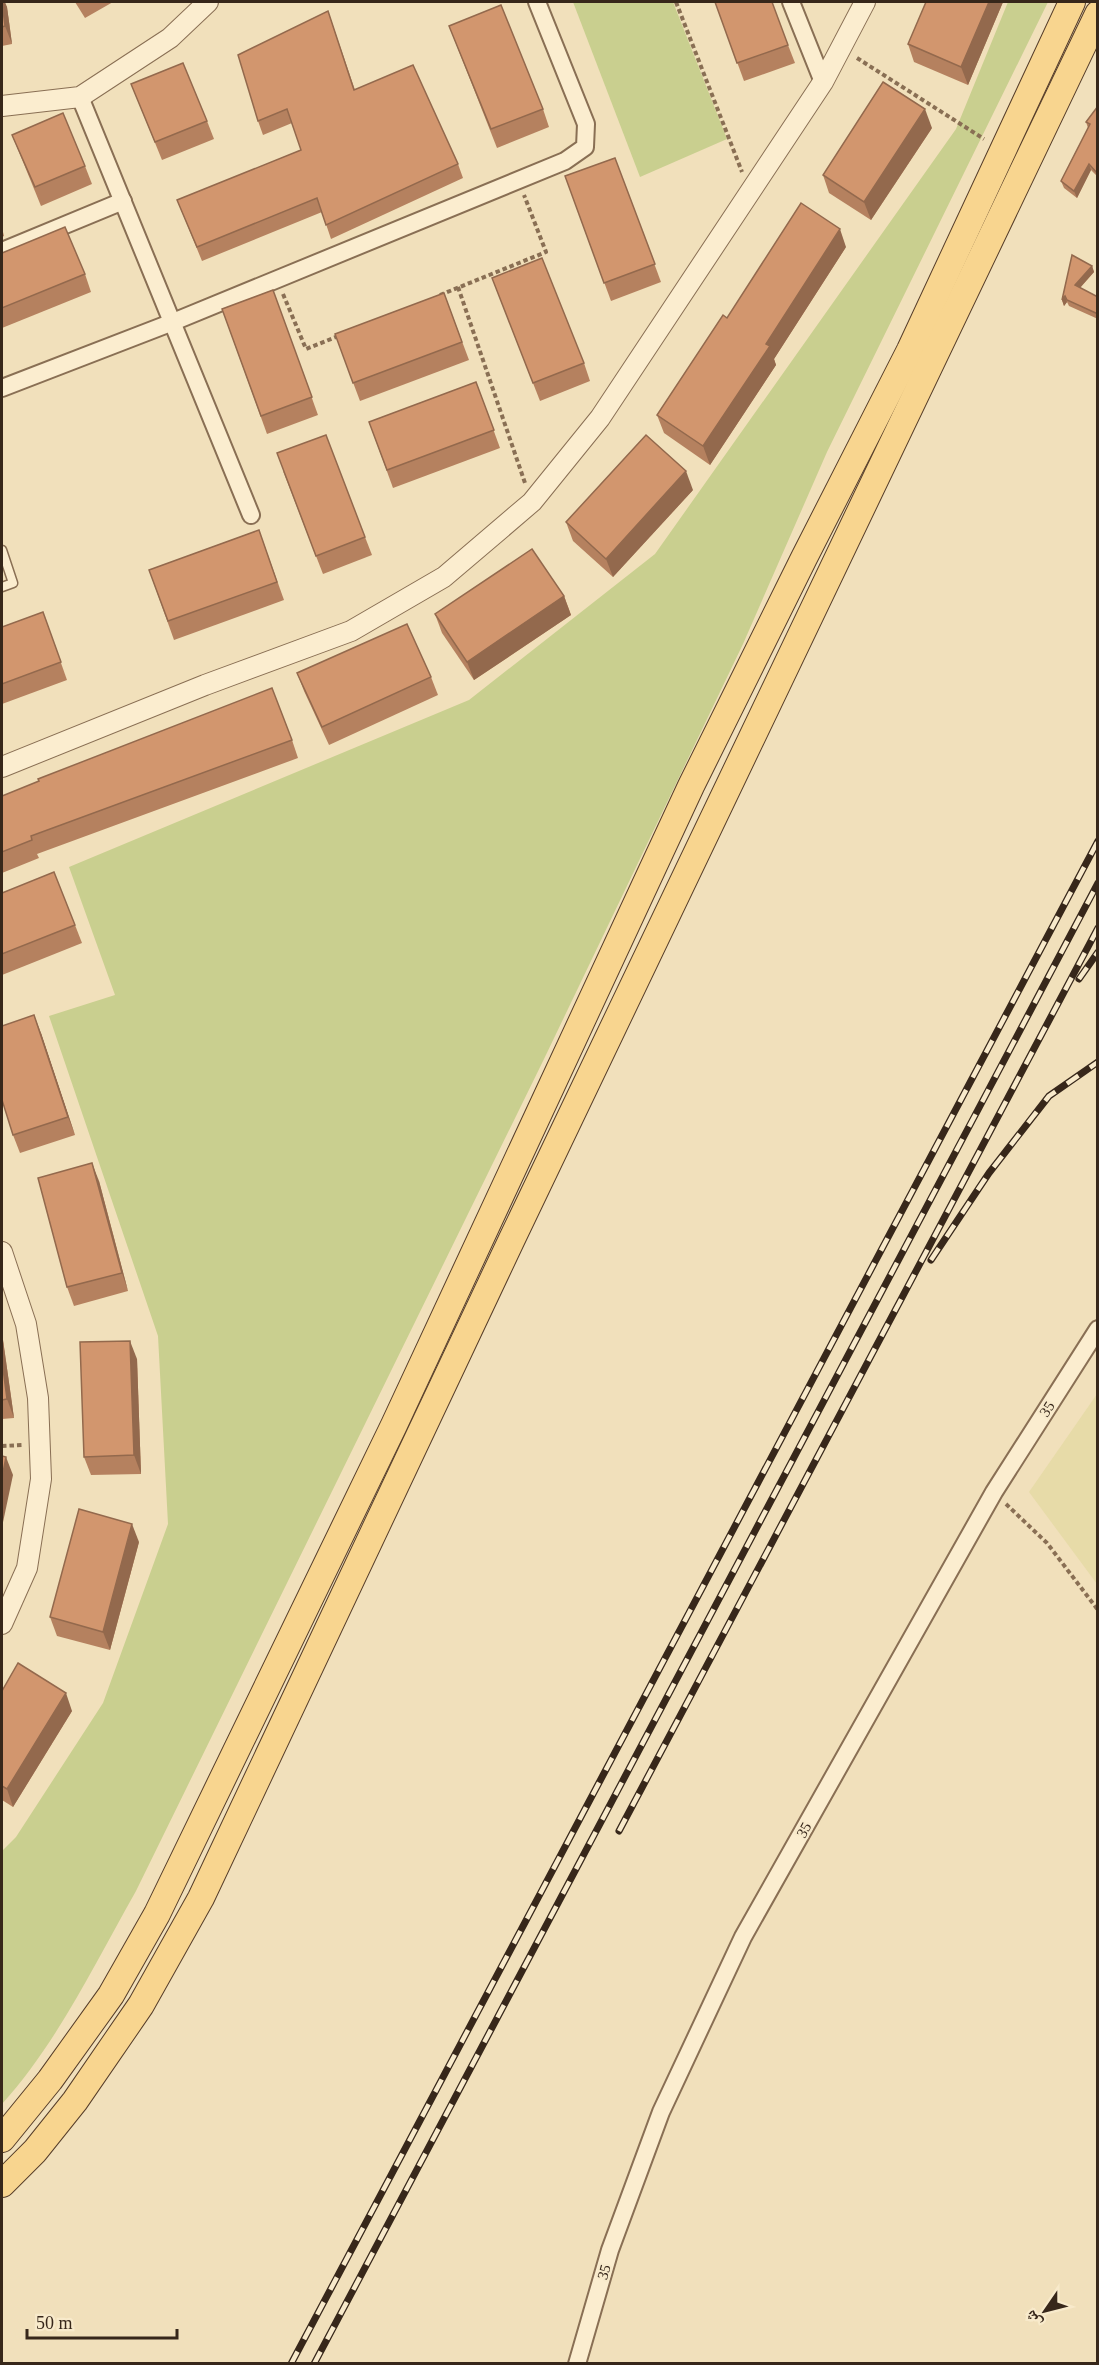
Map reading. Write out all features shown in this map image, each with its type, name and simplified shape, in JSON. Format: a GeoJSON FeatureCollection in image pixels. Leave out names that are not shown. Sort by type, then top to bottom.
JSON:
{"type":"FeatureCollection","features":[{"type":"Feature","properties":{"kind":"main road"},"geometry":{"type":"LineString","coordinates":[[2,2139],[50,2080],[111,1995],[157,1914],[394,1425],[691,786],[910,350],[1072,2]]}},
{"type":"Feature","properties":{"kind":"main road"},"geometry":{"type":"LineString","coordinates":[[2,2184],[35,2151],[75,2101],[141,2005],[201,1898],[480,1306],[1098,14]]}},
{"type":"Feature","properties":{"kind":"street"},"geometry":{"type":"LineString","coordinates":[[2,106],[80,97],[170,38],[208,2]]}},
{"type":"Feature","properties":{"kind":"street"},"geometry":{"type":"LineString","coordinates":[[2,388],[173,322],[565,161],[585,147],[586,124],[537,2]]}},
{"type":"Feature","properties":{"kind":"street"},"geometry":{"type":"LineString","coordinates":[[791,2],[823,82]]}},
{"type":"Feature","properties":{"kind":"street"},"geometry":{"type":"LineString","coordinates":[[2,767],[205,684],[351,631],[444,577],[532,502],[600,418],[823,82],[865,2]]}},
{"type":"Feature","properties":{"kind":"street"},"geometry":{"type":"LineString","coordinates":[[80,97],[251,514]]}},
{"type":"Feature","properties":{"kind":"street"},"geometry":{"type":"LineString","coordinates":[[2,251],[123,201]]}},
{"type":"Feature","properties":{"kind":"street"},"geometry":{"type":"LineString","coordinates":[[2,1252],[26,1324],[38,1398],[41,1479],[27,1568],[2,1624]]}},
{"type":"Feature","properties":{"kind":"street","name":"35"},"geometry":{"type":"LineString","coordinates":[[577,2364],[610,2250],[662,2112],[743,1937],[994,1492],[1098,1329]]}},
{"type":"Feature","properties":{"kind":"lane"},"geometry":{"type":"LineString","coordinates":[[2,550],[13,583],[2,587]]}},
{"type":"Feature","properties":{"kind":"path"},"geometry":{"type":"LineString","coordinates":[[676,2],[750,192]]}},
{"type":"Feature","properties":{"kind":"path"},"geometry":{"type":"LineString","coordinates":[[841,48],[1002,151]]}},
{"type":"Feature","properties":{"kind":"path"},"geometry":{"type":"LineString","coordinates":[[436,296],[546,252],[519,180]]}},
{"type":"Feature","properties":{"kind":"path"},"geometry":{"type":"LineString","coordinates":[[277,279],[306,349],[349,331]]}},
{"type":"Feature","properties":{"kind":"path"},"geometry":{"type":"LineString","coordinates":[[458,288],[532,502]]}},
{"type":"Feature","properties":{"kind":"path"},"geometry":{"type":"LineString","coordinates":[[994,1492],[1047,1544],[1098,1610]]}},
{"type":"Feature","properties":{"kind":"shaded area"},"geometry":{"type":"Polygon","coordinates":[[[1097,1394],[1097,1584],[1029,1492],[1097,1394]]]}},
{"type":"Feature","properties":{"kind":"green space"},"geometry":{"type":"Polygon","coordinates":[[[573,2],[673,2],[727,139],[640,177],[573,2]]]}},
{"type":"Feature","properties":{"kind":"green space"},"geometry":{"type":"Polygon","coordinates":[[[1008,2],[1048,2],[827,452],[743,644],[544,1059],[136,1891],[58,2028],[41,2055],[2,2104],[2,1851],[16,1837],[103,1703],[168,1524],[158,1336],[49,1016],[115,995],[69,867],[469,700],[655,554],[956,129],[1008,2]]]}},
{"type":"Feature","properties":{"kind":"building"},"geometry":{"type":"Polygon","coordinates":[[[2,2],[5,26],[2,27],[2,2]]]}},
{"type":"Feature","properties":{"kind":"building"},"geometry":{"type":"Polygon","coordinates":[[[715,2],[772,2],[788,45],[737,63],[715,2]]]}},
{"type":"Feature","properties":{"kind":"building"},"geometry":{"type":"Polygon","coordinates":[[[926,2],[989,2],[961,67],[908,44],[926,2]]]}},
{"type":"Feature","properties":{"kind":"building"},"geometry":{"type":"Polygon","coordinates":[[[501,5],[543,109],[491,129],[449,26],[501,5]]]}},
{"type":"Feature","properties":{"kind":"building"},"geometry":{"type":"Polygon","coordinates":[[[328,11],[354,90],[413,65],[458,164],[326,225],[317,198],[197,247],[177,200],[301,150],[287,109],[258,121],[238,55],[328,11]]]}},
{"type":"Feature","properties":{"kind":"building"},"geometry":{"type":"Polygon","coordinates":[[[183,63],[207,121],[155,142],[131,84],[183,63]]]}},
{"type":"Feature","properties":{"kind":"building"},"geometry":{"type":"Polygon","coordinates":[[[883,82],[925,109],[864,202],[823,175],[883,82]]]}},
{"type":"Feature","properties":{"kind":"building"},"geometry":{"type":"Polygon","coordinates":[[[1098,106],[1098,174],[1089,164],[1074,191],[1061,181],[1090,124],[1086,122],[1098,106]]]}},
{"type":"Feature","properties":{"kind":"building"},"geometry":{"type":"Polygon","coordinates":[[[63,113],[85,166],[35,187],[12,135],[63,113]]]}},
{"type":"Feature","properties":{"kind":"building"},"geometry":{"type":"Polygon","coordinates":[[[615,158],[655,264],[604,283],[565,176],[615,158]]]}},
{"type":"Feature","properties":{"kind":"building"},"geometry":{"type":"Polygon","coordinates":[[[801,203],[840,229],[766,344],[770,346],[703,446],[657,415],[723,315],[727,318],[801,203]]]}},
{"type":"Feature","properties":{"kind":"building"},"geometry":{"type":"Polygon","coordinates":[[[65,227],[85,274],[2,308],[2,253],[65,227]]]}},
{"type":"Feature","properties":{"kind":"building"},"geometry":{"type":"Polygon","coordinates":[[[1072,255],[1092,266],[1075,285],[1098,297],[1098,314],[1067,300],[1065,296],[1062,300],[1072,255]]]}},
{"type":"Feature","properties":{"kind":"building"},"geometry":{"type":"Polygon","coordinates":[[[542,258],[584,363],[533,383],[492,278],[542,258]]]}},
{"type":"Feature","properties":{"kind":"building"},"geometry":{"type":"Polygon","coordinates":[[[273,290],[312,397],[261,416],[222,309],[273,290]]]}},
{"type":"Feature","properties":{"kind":"building"},"geometry":{"type":"Polygon","coordinates":[[[444,293],[462,342],[353,383],[335,334],[444,293]]]}},
{"type":"Feature","properties":{"kind":"building"},"geometry":{"type":"Polygon","coordinates":[[[476,382],[494,430],[387,470],[369,422],[476,382]]]}},
{"type":"Feature","properties":{"kind":"building"},"geometry":{"type":"Polygon","coordinates":[[[326,435],[365,537],[316,556],[277,453],[326,435]]]}},
{"type":"Feature","properties":{"kind":"building"},"geometry":{"type":"Polygon","coordinates":[[[646,435],[686,471],[606,559],[566,522],[646,435]]]}},
{"type":"Feature","properties":{"kind":"building"},"geometry":{"type":"Polygon","coordinates":[[[259,530],[277,582],[168,621],[149,570],[259,530]]]}},
{"type":"Feature","properties":{"kind":"building"},"geometry":{"type":"Polygon","coordinates":[[[532,549],[564,596],[467,662],[435,614],[532,549]]]}},
{"type":"Feature","properties":{"kind":"building"},"geometry":{"type":"Polygon","coordinates":[[[43,612],[61,662],[2,684],[2,627],[43,612]]]}},
{"type":"Feature","properties":{"kind":"building"},"geometry":{"type":"Polygon","coordinates":[[[407,624],[431,677],[322,727],[297,673],[407,624]]]}},
{"type":"Feature","properties":{"kind":"building"},"geometry":{"type":"Polygon","coordinates":[[[272,688],[292,740],[31,836],[32,840],[2,852],[2,796],[39,781],[38,779],[272,688]]]}},
{"type":"Feature","properties":{"kind":"building"},"geometry":{"type":"Polygon","coordinates":[[[54,872],[75,925],[2,954],[2,893],[54,872]]]}},
{"type":"Feature","properties":{"kind":"building"},"geometry":{"type":"Polygon","coordinates":[[[34,1015],[68,1117],[13,1135],[2,1100],[2,1026],[34,1015]]]}},
{"type":"Feature","properties":{"kind":"building"},"geometry":{"type":"Polygon","coordinates":[[[92,1163],[122,1273],[67,1287],[38,1178],[92,1163]]]}},
{"type":"Feature","properties":{"kind":"building"},"geometry":{"type":"Polygon","coordinates":[[[130,1341],[134,1455],[84,1457],[80,1342],[130,1341]]]}},
{"type":"Feature","properties":{"kind":"building"},"geometry":{"type":"Polygon","coordinates":[[[2,1361],[7,1399],[2,1400],[2,1361]]]}},
{"type":"Feature","properties":{"kind":"building"},"geometry":{"type":"Polygon","coordinates":[[[2,1456],[6,1457],[2,1478],[2,1456]]]}},
{"type":"Feature","properties":{"kind":"building"},"geometry":{"type":"Polygon","coordinates":[[[79,1509],[132,1524],[103,1632],[50,1617],[79,1509]]]}},
{"type":"Feature","properties":{"kind":"building"},"geometry":{"type":"Polygon","coordinates":[[[18,1663],[66,1693],[7,1789],[2,1786],[2,1691],[18,1663]]]}},
{"type":"Feature","properties":{"kind":"railway"},"geometry":{"type":"LineString","coordinates":[[291,2364],[1098,841]]}},
{"type":"Feature","properties":{"kind":"railway"},"geometry":{"type":"LineString","coordinates":[[314,2364],[1098,883]]}},
{"type":"Feature","properties":{"kind":"railway"},"geometry":{"type":"LineString","coordinates":[[619,1831],[1098,928]]}},
{"type":"Feature","properties":{"kind":"railway"},"geometry":{"type":"LineString","coordinates":[[1079,979],[1098,952]]}},
{"type":"Feature","properties":{"kind":"railway"},"geometry":{"type":"LineString","coordinates":[[931,1260],[989,1173],[1049,1096],[1098,1062]]}}]}
